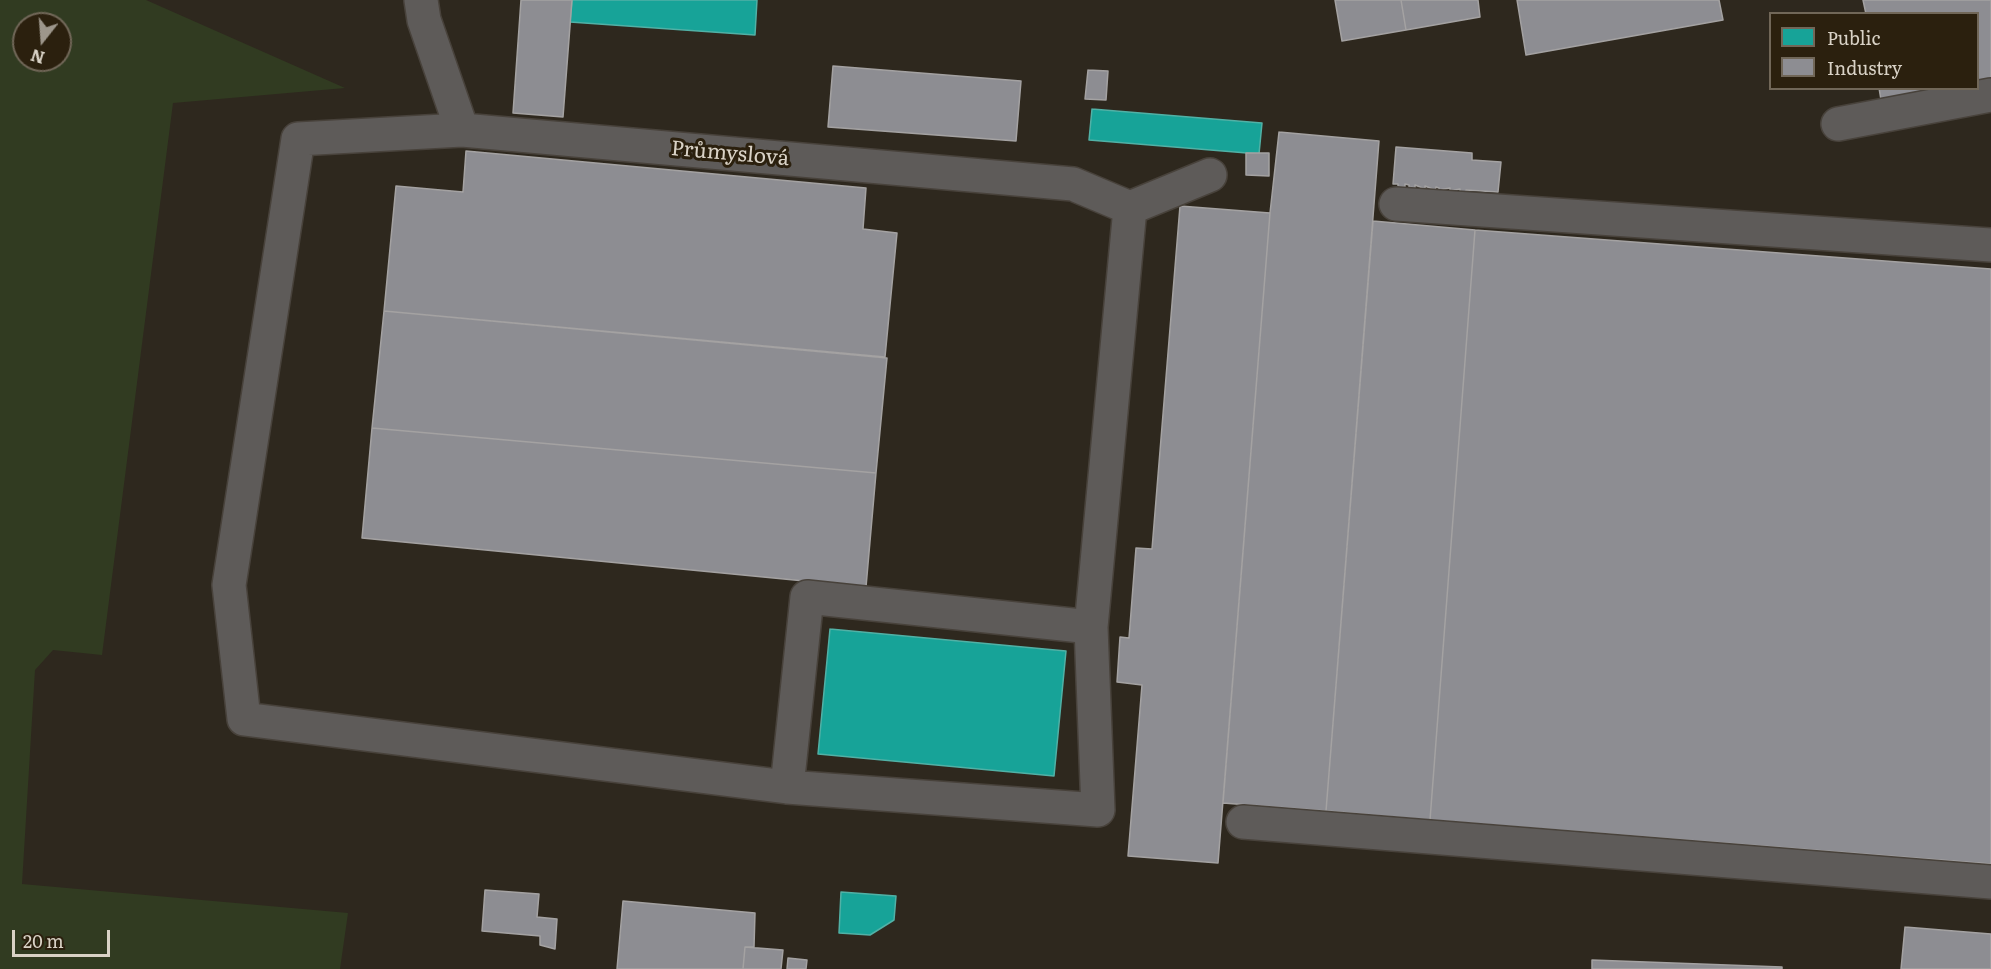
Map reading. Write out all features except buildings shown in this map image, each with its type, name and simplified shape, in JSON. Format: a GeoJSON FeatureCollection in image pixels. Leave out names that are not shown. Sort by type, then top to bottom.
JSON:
{"type":"FeatureCollection","features":[{"type":"Feature","properties":{"kind":"lane"},"geometry":{"type":"LineString","coordinates":[[421,0],[424,20],[462,130]]}},
{"type":"Feature","properties":{"kind":"lane"},"geometry":{"type":"LineString","coordinates":[[1838,124],[1991,95]]}},
{"type":"Feature","properties":{"kind":"lane","name":"Průmyslová"},"geometry":{"type":"LineString","coordinates":[[787,787],[244,719],[229,585],[298,139],[462,130],[1073,184],[1130,207]]}},
{"type":"Feature","properties":{"kind":"lane"},"geometry":{"type":"LineString","coordinates":[[1091,627],[807,597],[787,787],[1098,810],[1091,627],[1130,207],[1210,175]]}},
{"type":"Feature","properties":{"kind":"lane"},"geometry":{"type":"LineString","coordinates":[[1396,204],[1991,245]]}},
{"type":"Feature","properties":{"kind":"lane"},"geometry":{"type":"LineString","coordinates":[[1243,822],[1991,882]]}},
{"type":"Feature","properties":{"kind":"green space"},"geometry":{"type":"Polygon","coordinates":[[[0,0],[146,0],[345,88],[173,103],[102,655],[53,650],[35,670],[22,884],[348,913],[340,969],[0,969],[0,0]]]}}]}
